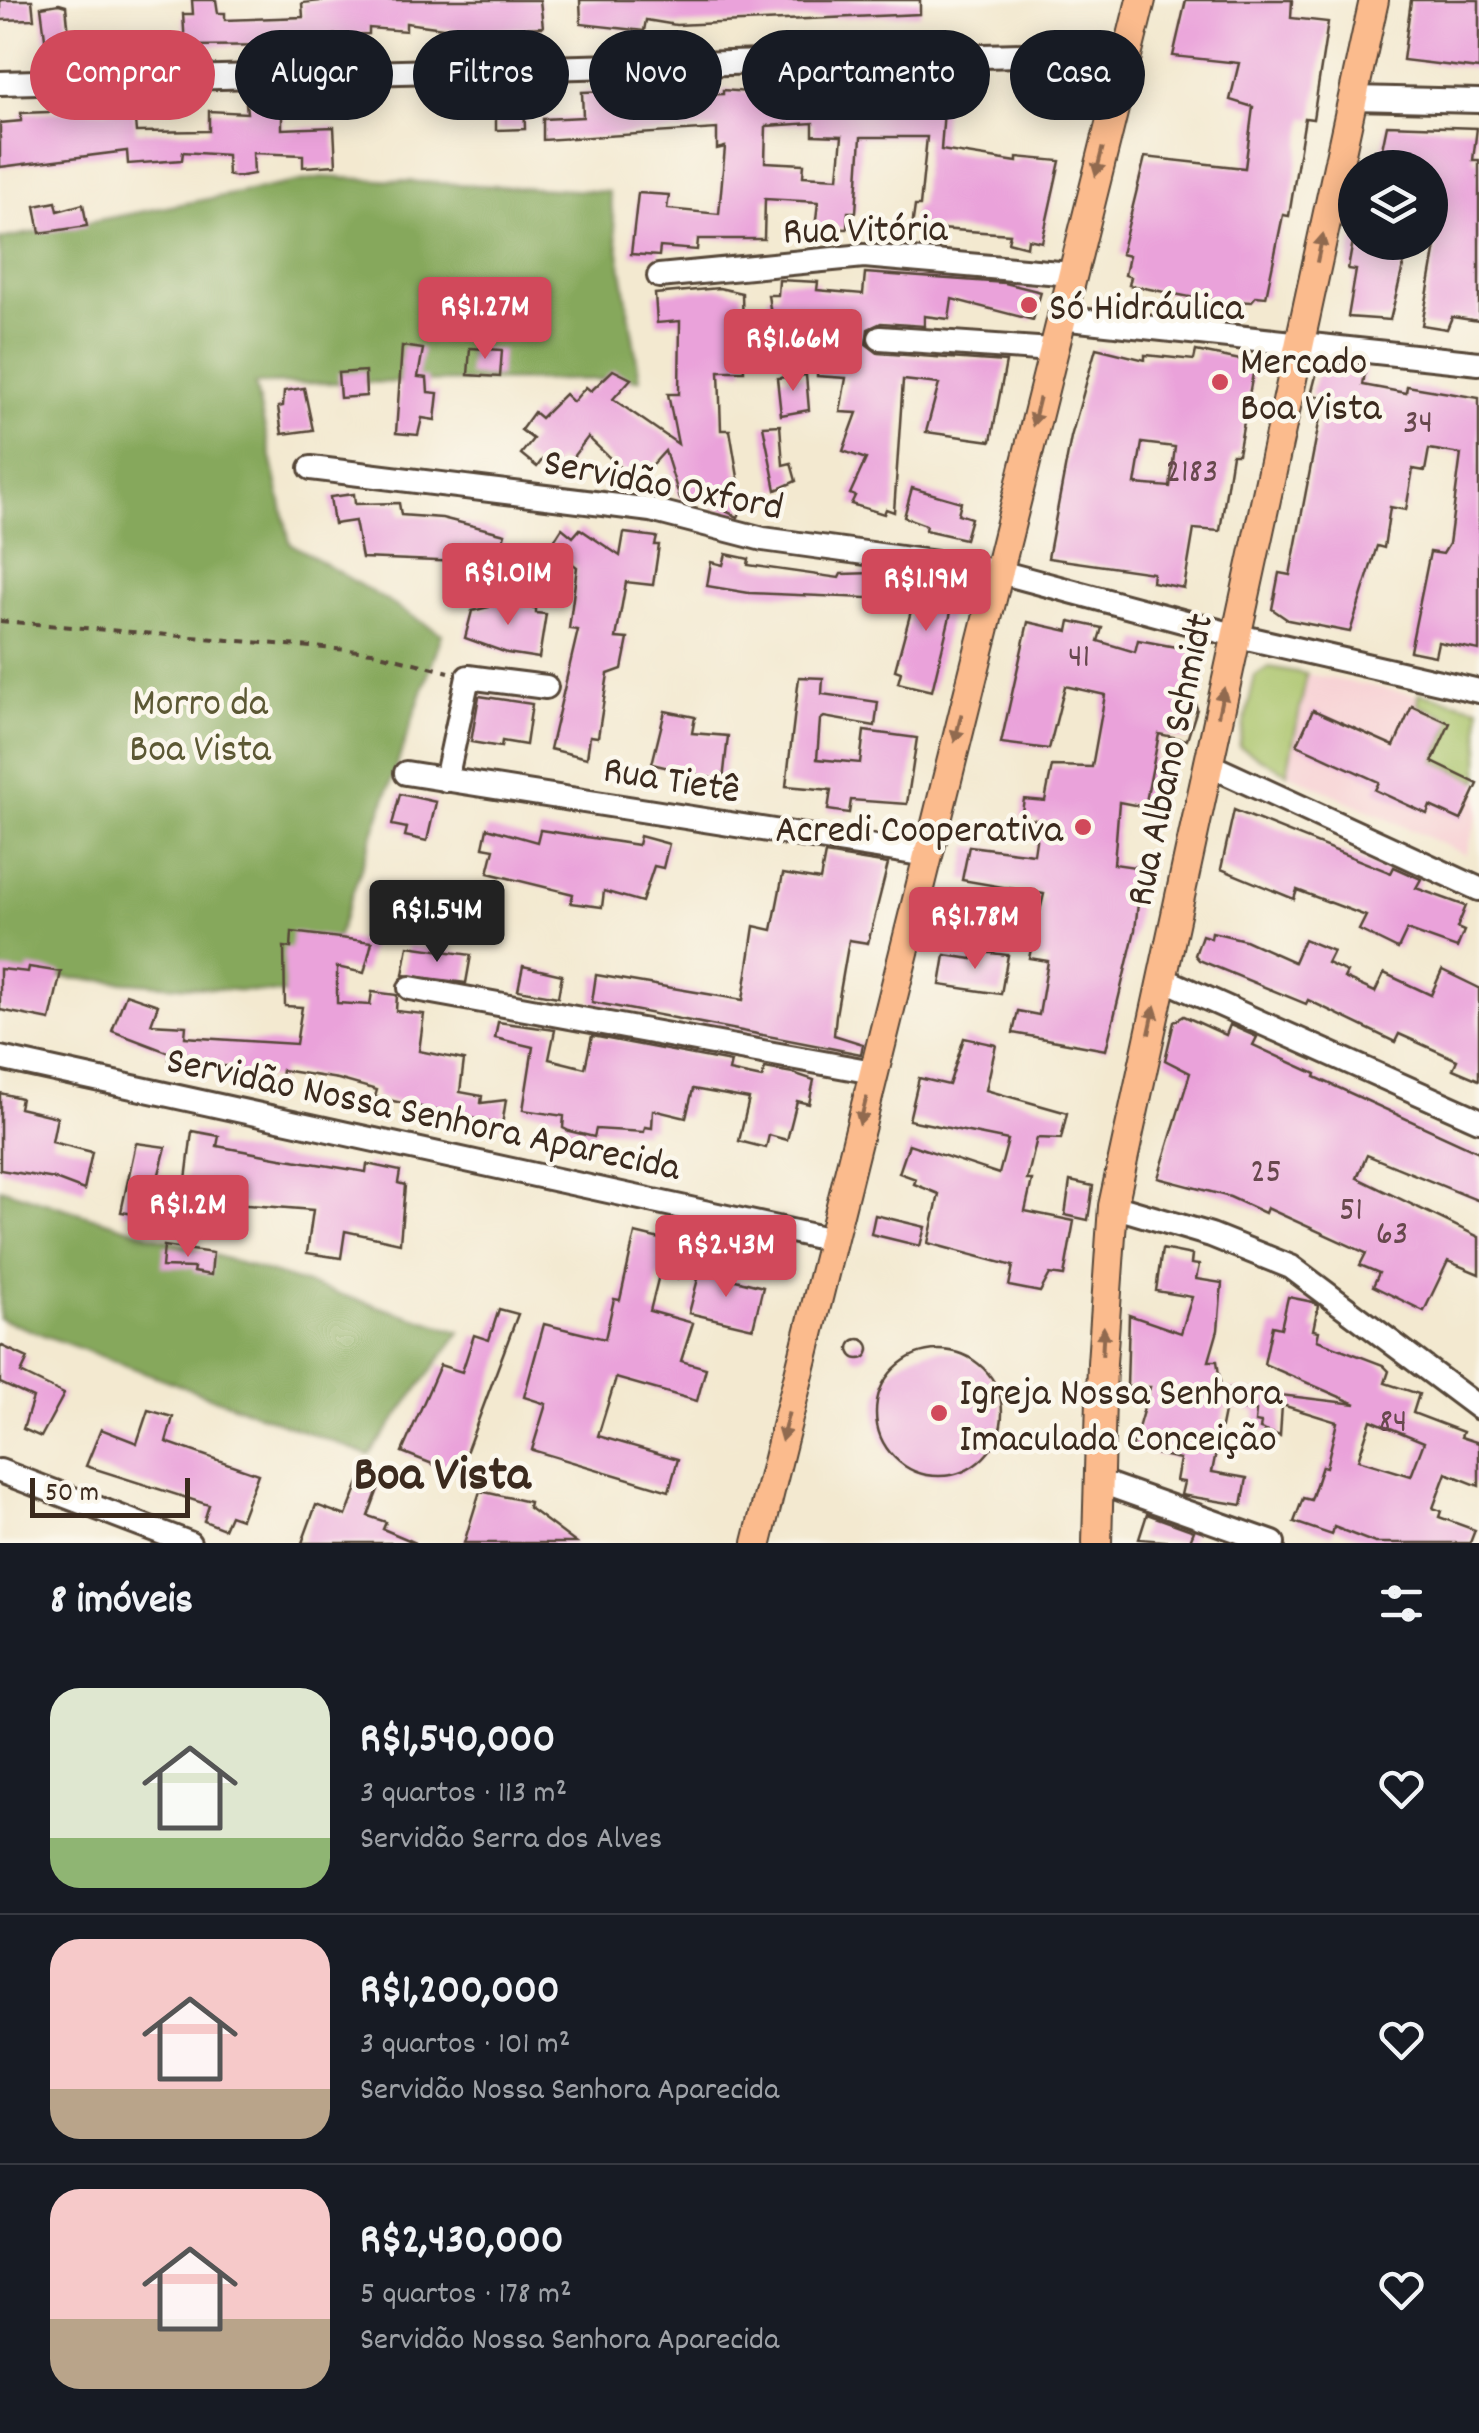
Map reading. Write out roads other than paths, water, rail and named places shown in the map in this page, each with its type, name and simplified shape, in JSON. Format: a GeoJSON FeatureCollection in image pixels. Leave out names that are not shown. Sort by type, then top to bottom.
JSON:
{"type":"FeatureCollection","features":[{"type":"Feature","properties":{"kind":"main road"},"geometry":{"type":"LineString","coordinates":[[1134,30],[1141,0]]}},
{"type":"Feature","properties":{"kind":"main road","name":"Rua Albano Schmidt"},"geometry":{"type":"LineString","coordinates":[[1097,1543],[1113,1206],[1374,0]]}},
{"type":"Feature","properties":{"kind":"main road"},"geometry":{"type":"LineString","coordinates":[[756,1543],[1111,120]]}},
{"type":"Feature","properties":{"kind":"street"},"geometry":{"type":"LineString","coordinates":[[0,84],[1010,55]]}},
{"type":"Feature","properties":{"kind":"street"},"geometry":{"type":"LineString","coordinates":[[1353,98],[1479,102]]}},
{"type":"Feature","properties":{"kind":"street","name":"Rua Vitória"},"geometry":{"type":"LineString","coordinates":[[660,276],[864,256],[1071,274]]}},
{"type":"Feature","properties":{"kind":"street"},"geometry":{"type":"LineString","coordinates":[[1060,318],[1479,363]]}},
{"type":"Feature","properties":{"kind":"street"},"geometry":{"type":"LineString","coordinates":[[880,338],[1052,350]]}},
{"type":"Feature","properties":{"kind":"street","name":"Servidão Oxford"},"geometry":{"type":"LineString","coordinates":[[312,468],[651,510],[763,539],[996,571],[1234,635],[1479,691]]}},
{"type":"Feature","properties":{"kind":"street"},"geometry":{"type":"LineString","coordinates":[[446,780],[468,677],[546,688]]}},
{"type":"Feature","properties":{"kind":"street"},"geometry":{"type":"LineString","coordinates":[[1208,764],[1479,888]]}},
{"type":"Feature","properties":{"kind":"street","name":"Rua Tietê"},"geometry":{"type":"LineString","coordinates":[[406,774],[927,855]]}},
{"type":"Feature","properties":{"kind":"street"},"geometry":{"type":"LineString","coordinates":[[1161,978],[1479,1120]]}},
{"type":"Feature","properties":{"kind":"street"},"geometry":{"type":"LineString","coordinates":[[410,988],[873,1072]]}},
{"type":"Feature","properties":{"kind":"street","name":"Servidão Nossa Senhora Aparecida"},"geometry":{"type":"LineString","coordinates":[[0,1058],[832,1240]]}},
{"type":"Feature","properties":{"kind":"street"},"geometry":{"type":"LineString","coordinates":[[1113,1206],[1211,1235],[1291,1267],[1479,1408]]}},
{"type":"Feature","properties":{"kind":"street"},"geometry":{"type":"LineString","coordinates":[[0,1471],[189,1543]]}},
{"type":"Feature","properties":{"kind":"street"},"geometry":{"type":"LineString","coordinates":[[1098,1481],[1273,1543]]}},
{"type":"Feature","properties":{"kind":"place","name":"Só Hidráulica"},"geometry":{"type":"Point","coordinates":[1029,305]}},
{"type":"Feature","properties":{"kind":"place","name":"Mercado Boa Vista"},"geometry":{"type":"Point","coordinates":[1220,382]}},
{"type":"Feature","properties":{"kind":"place","name":"Acredi Cooperativa"},"geometry":{"type":"Point","coordinates":[1083,827]}},
{"type":"Feature","properties":{"kind":"place","name":"Igreja Nossa Senhora Imaculada Conceição"},"geometry":{"type":"Point","coordinates":[939,1413]}},
{"type":"Feature","properties":{"kind":"district","name":"Boa Vista"},"geometry":{"type":"Point","coordinates":[442,1470]}},
{"type":"Feature","properties":{"kind":"park label","name":"Morro da Boa Vista"},"geometry":{"type":"Point","coordinates":[200,723]}}]}
